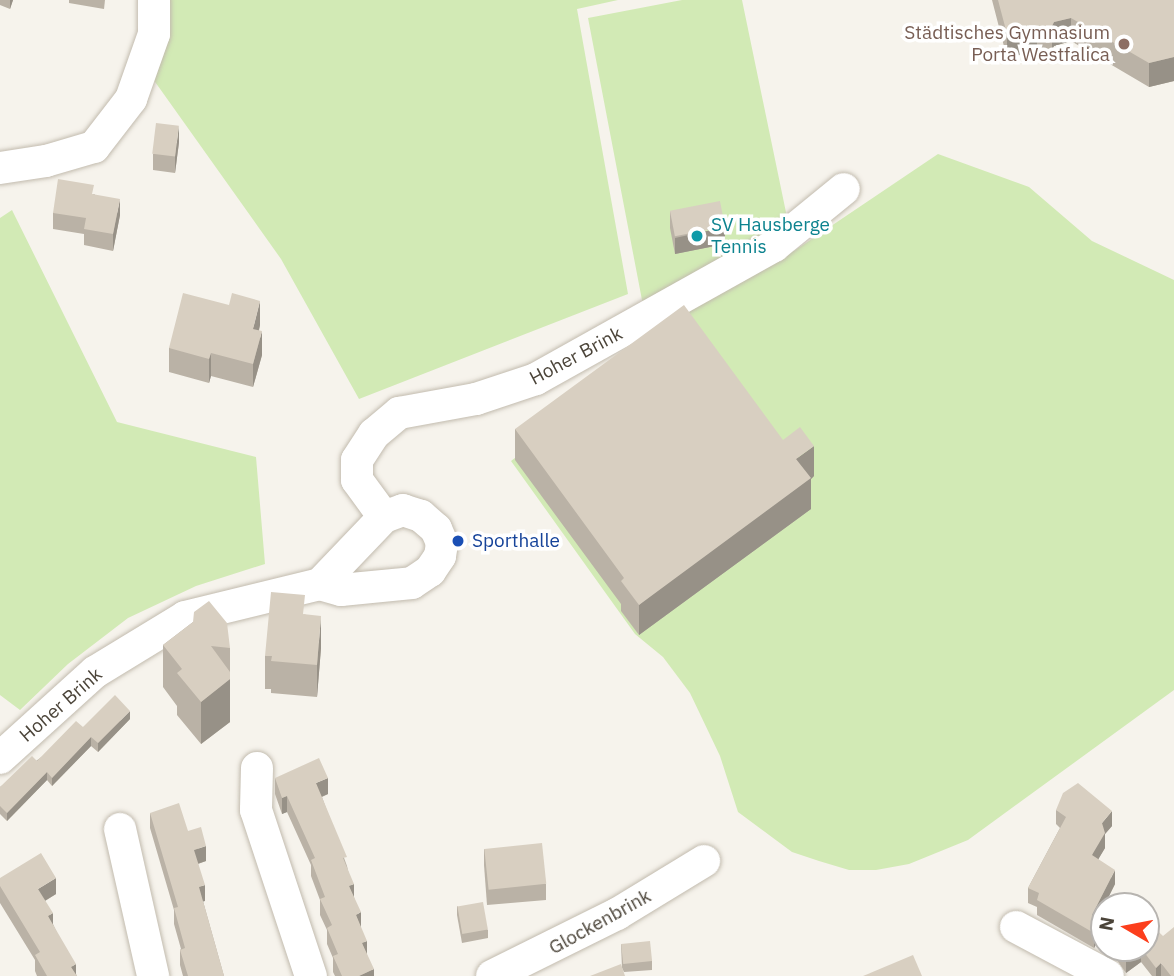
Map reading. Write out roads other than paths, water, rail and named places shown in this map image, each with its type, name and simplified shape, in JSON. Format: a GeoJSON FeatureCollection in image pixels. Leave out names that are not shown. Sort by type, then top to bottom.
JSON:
{"type":"FeatureCollection","features":[{"type":"Feature","properties":{"kind":"street"},"geometry":{"type":"LineString","coordinates":[[0,168],[46,161],[94,147],[131,99],[154,34],[154,0]]}},
{"type":"Feature","properties":{"kind":"street","name":"Hoher Brink"},"geometry":{"type":"LineString","coordinates":[[0,758],[95,672],[186,617],[320,584],[341,590],[412,583],[430,571],[440,556],[442,543],[436,529],[421,516],[403,510],[384,517],[357,480],[358,460],[374,434],[399,413],[476,400],[536,379],[774,246],[844,189]]}},
{"type":"Feature","properties":{"kind":"street"},"geometry":{"type":"LineString","coordinates":[[320,584],[384,517]]}},
{"type":"Feature","properties":{"kind":"street"},"geometry":{"type":"LineString","coordinates":[[257,768],[256,810],[311,976]]}},
{"type":"Feature","properties":{"kind":"street"},"geometry":{"type":"LineString","coordinates":[[120,829],[153,976]]}},
{"type":"Feature","properties":{"kind":"street","name":"Glockenbrink"},"geometry":{"type":"LineString","coordinates":[[492,976],[617,914],[704,861]]}},
{"type":"Feature","properties":{"kind":"street"},"geometry":{"type":"LineString","coordinates":[[1016,927],[1108,976]]}},
{"type":"Feature","properties":{"kind":"place","name":"Städtisches Gymnasium Porta Westfalica"},"geometry":{"type":"Point","coordinates":[1124,44]}},
{"type":"Feature","properties":{"kind":"place","name":"SV Hausberge Tennis"},"geometry":{"type":"Point","coordinates":[697,236]}},
{"type":"Feature","properties":{"kind":"place","name":"Sporthalle"},"geometry":{"type":"Point","coordinates":[458,541]}}]}
